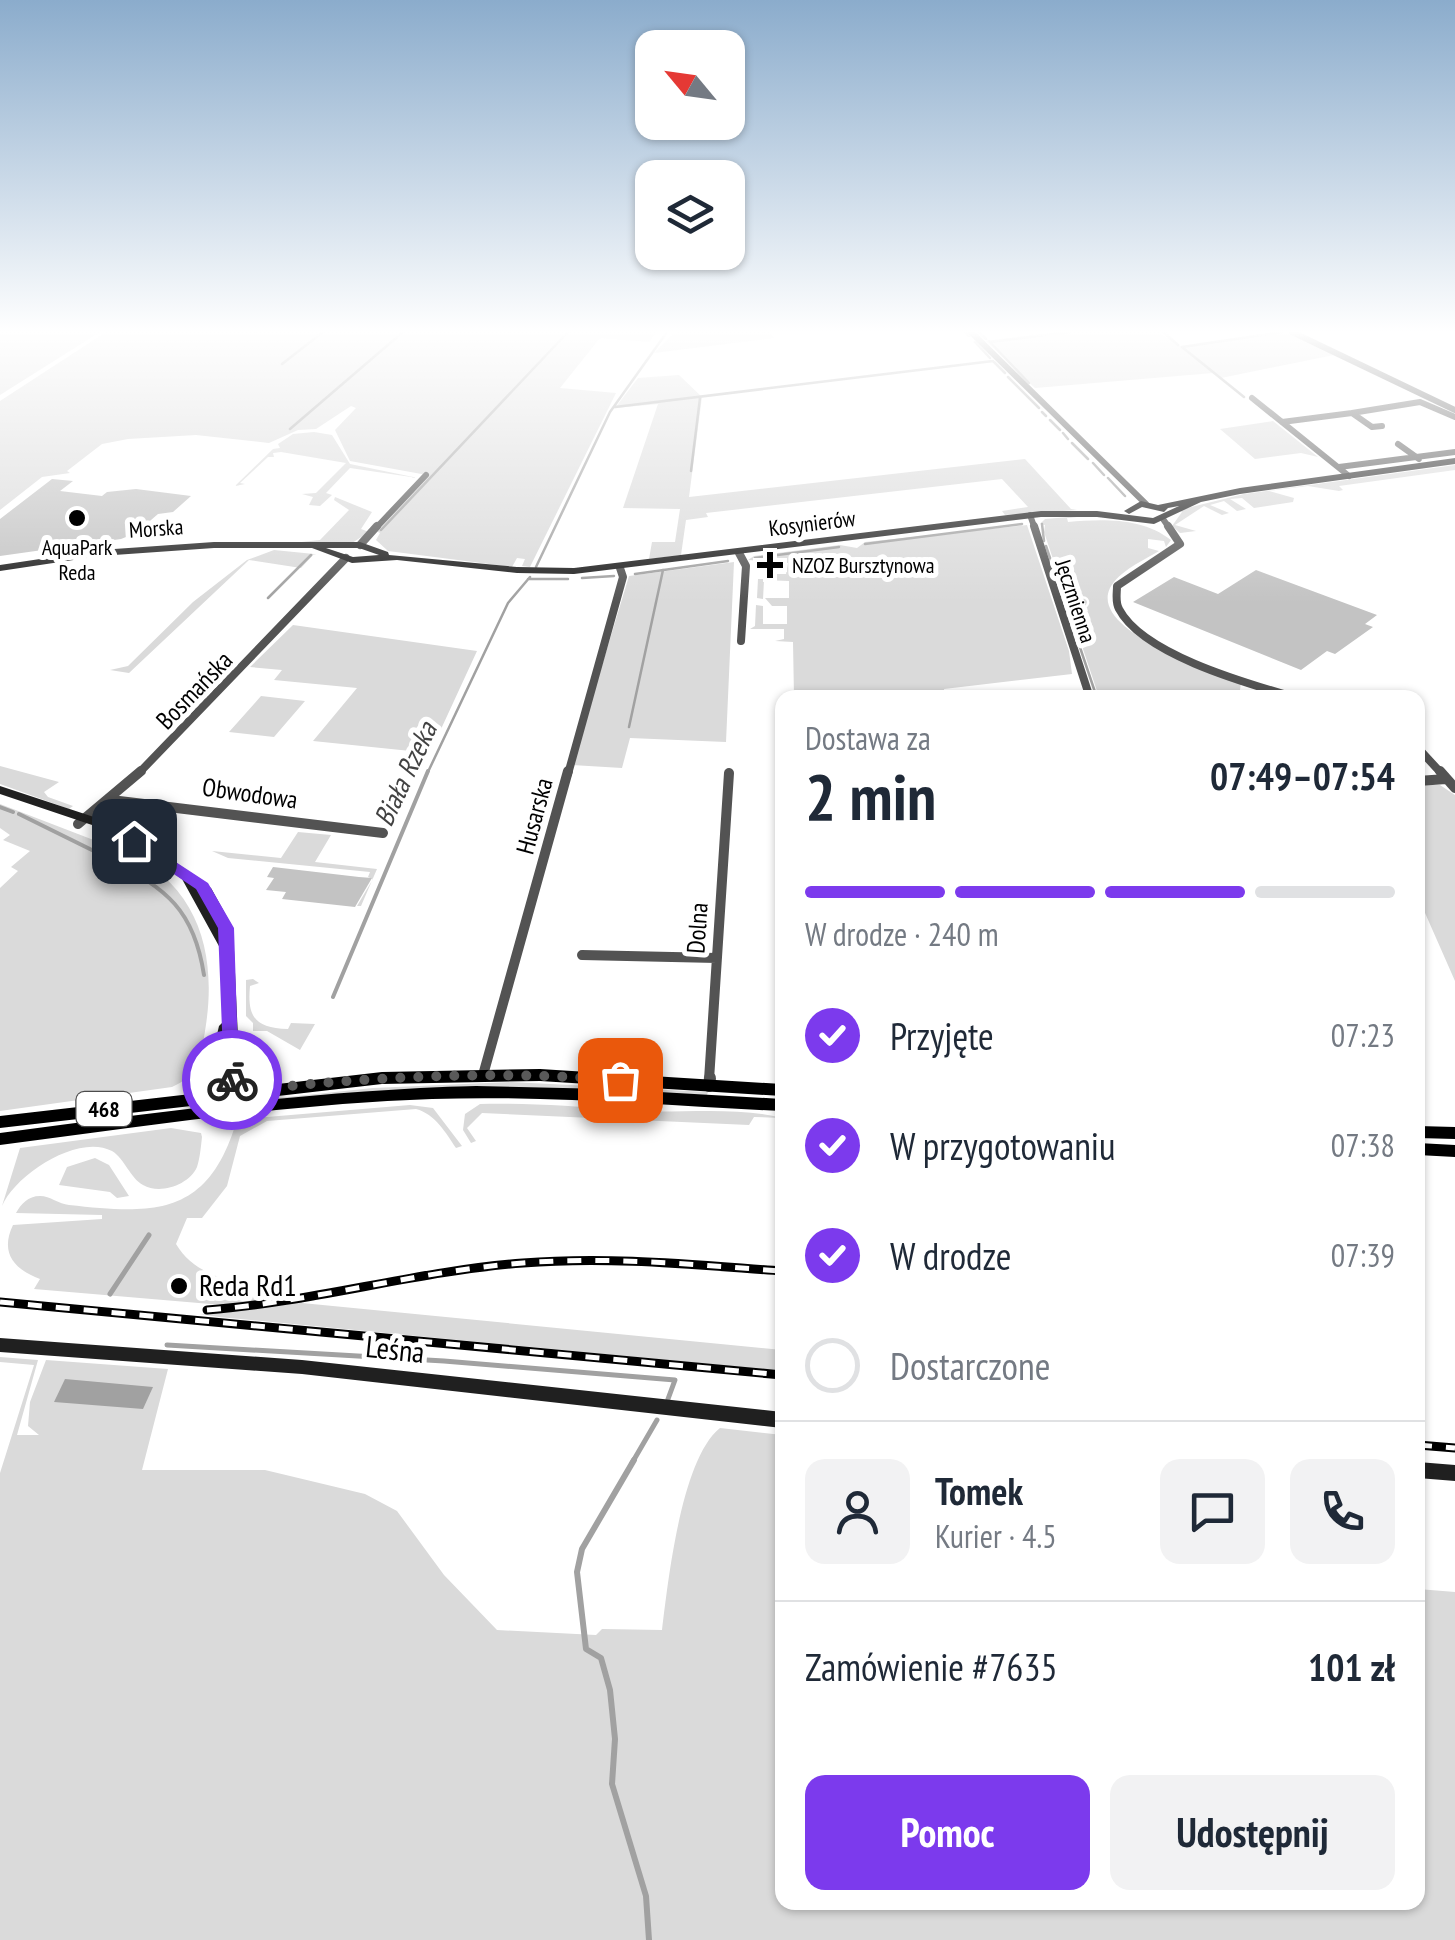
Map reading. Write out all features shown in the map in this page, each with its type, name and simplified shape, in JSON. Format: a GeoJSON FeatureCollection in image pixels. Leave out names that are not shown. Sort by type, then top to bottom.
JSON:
{"type":"FeatureCollection","features":[{"type":"Feature","properties":{"kind":"main road"},"geometry":{"type":"LineString","coordinates":[[1137,510],[1148,521],[1197,501],[1455,461]]}},
{"type":"Feature","properties":{"kind":"main road"},"geometry":{"type":"LineString","coordinates":[[1137,510],[1164,513]]}},
{"type":"Feature","properties":{"kind":"main road","name":"Kosynierów"},"geometry":{"type":"LineString","coordinates":[[367,550],[397,557],[533,571],[620,568],[1030,516],[1137,510]]}},
{"type":"Feature","properties":{"kind":"main road","name":"Morska"},"geometry":{"type":"LineString","coordinates":[[0,568],[162,547],[242,544],[317,548],[348,555]]}},
{"type":"Feature","properties":{"kind":"main road"},"geometry":{"type":"LineString","coordinates":[[348,555],[367,550]]}},
{"type":"Feature","properties":{"kind":"main road"},"geometry":{"type":"LineString","coordinates":[[0,790],[149,849],[188,879],[226,947],[233,1101]]}},
{"type":"Feature","properties":{"kind":"main road"},"geometry":{"type":"LineString","coordinates":[[208,1104],[229,1013]]}},
{"type":"Feature","properties":{"kind":"main road","name":"468"},"geometry":{"type":"LineString","coordinates":[[0,1122],[483,1075],[775,1090]]}},
{"type":"Feature","properties":{"kind":"main road","name":"468"},"geometry":{"type":"LineString","coordinates":[[312,1092],[521,1092],[775,1105]]}},
{"type":"Feature","properties":{"kind":"main road","name":"468"},"geometry":{"type":"LineString","coordinates":[[0,1139],[208,1104]]}},
{"type":"Feature","properties":{"kind":"main road"},"geometry":{"type":"LineString","coordinates":[[1425,1132],[1455,1132]]}},
{"type":"Feature","properties":{"kind":"main road"},"geometry":{"type":"LineString","coordinates":[[1425,1149],[1455,1150]]}},
{"type":"Feature","properties":{"kind":"main road","name":"Leśna"},"geometry":{"type":"LineString","coordinates":[[0,1345],[302,1366],[775,1419]]}},
{"type":"Feature","properties":{"kind":"main road"},"geometry":{"type":"LineString","coordinates":[[1425,1471],[1455,1473]]}},
{"type":"Feature","properties":{"kind":"street"},"geometry":{"type":"LineString","coordinates":[[1060,423],[1127,490],[1137,510]]}},
{"type":"Feature","properties":{"kind":"street"},"geometry":{"type":"LineString","coordinates":[[1283,423],[1350,476]]}},
{"type":"Feature","properties":{"kind":"street"},"geometry":{"type":"LineString","coordinates":[[1366,423],[1372,427],[1382,426]]}},
{"type":"Feature","properties":{"kind":"street"},"geometry":{"type":"LineString","coordinates":[[1398,445],[1428,465]]}},
{"type":"Feature","properties":{"kind":"street"},"geometry":{"type":"LineString","coordinates":[[1339,467],[1455,452]]}},
{"type":"Feature","properties":{"kind":"street"},"geometry":{"type":"LineString","coordinates":[[367,550],[374,533],[426,475]]}},
{"type":"Feature","properties":{"kind":"street"},"geometry":{"type":"LineString","coordinates":[[1164,513],[1180,544],[1117,586],[1113,600],[1120,618],[1157,644],[1276,690]]}},
{"type":"Feature","properties":{"kind":"street","name":"Jęczmienna"},"geometry":{"type":"LineString","coordinates":[[1030,516],[1087,690]]}},
{"type":"Feature","properties":{"kind":"street"},"geometry":{"type":"LineString","coordinates":[[1148,521],[1172,534]]}},
{"type":"Feature","properties":{"kind":"street"},"geometry":{"type":"LineString","coordinates":[[738,553],[746,566],[741,640]]}},
{"type":"Feature","properties":{"kind":"street","name":"Bosmańska"},"geometry":{"type":"LineString","coordinates":[[82,821],[111,800],[332,576],[348,555]]}},
{"type":"Feature","properties":{"kind":"street","name":"Husarska"},"geometry":{"type":"LineString","coordinates":[[483,1075],[624,577],[620,568]]}},
{"type":"Feature","properties":{"kind":"street"},"geometry":{"type":"LineString","coordinates":[[1425,756],[1455,788]]}},
{"type":"Feature","properties":{"kind":"street","name":"Dolna"},"geometry":{"type":"LineString","coordinates":[[709,1086],[729,772]]}},
{"type":"Feature","properties":{"kind":"street"},"geometry":{"type":"LineString","coordinates":[[1425,780],[1446,779]]}},
{"type":"Feature","properties":{"kind":"street","name":"Obwodowa"},"geometry":{"type":"LineString","coordinates":[[111,800],[383,834]]}},
{"type":"Feature","properties":{"kind":"street"},"geometry":{"type":"LineString","coordinates":[[582,955],[717,958]]}},
{"type":"Feature","properties":{"kind":"shaded area"},"geometry":{"type":"Polygon","coordinates":[[[0,423],[326,423],[269,443],[196,435],[102,444],[67,471],[70,473],[42,477],[0,510],[0,423]]]}},
{"type":"Feature","properties":{"kind":"shaded area"},"geometry":{"type":"Polygon","coordinates":[[[342,423],[601,423],[530,567],[522,566],[525,559],[517,558],[512,567],[388,551],[376,540],[380,533],[376,531],[427,475],[350,461],[335,430],[342,423]]]}},
{"type":"Feature","properties":{"kind":"shaded area"},"geometry":{"type":"Polygon","coordinates":[[[652,423],[699,423],[689,497],[1025,459],[1071,509],[1077,510],[1005,515],[1002,511],[1028,507],[1002,479],[706,513],[708,517],[686,520],[681,555],[649,559],[652,542],[675,542],[680,509],[623,508],[652,423]]]}},
{"type":"Feature","properties":{"kind":"shaded area"},"geometry":{"type":"Polygon","coordinates":[[[1275,423],[1318,457],[1301,453],[1255,459],[1220,429],[1275,423]]]}},
{"type":"Feature","properties":{"kind":"shaded area"},"geometry":{"type":"Polygon","coordinates":[[[293,434],[332,435],[350,464],[418,478],[350,468],[326,493],[332,495],[320,506],[309,505],[313,497],[302,494],[316,493],[346,463],[281,452],[273,453],[274,457],[268,457],[240,483],[245,484],[235,486],[273,449],[280,448],[278,444],[293,434]]]}},
{"type":"Feature","properties":{"kind":"shaded area"},"geometry":{"type":"Polygon","coordinates":[[[1455,465],[1455,470],[1339,486],[1343,490],[1339,491],[1308,486],[1269,491],[1294,498],[1293,502],[1254,508],[1242,498],[1230,499],[1246,509],[1237,511],[1224,501],[1210,505],[1229,513],[1222,515],[1204,506],[1175,525],[1196,531],[1180,533],[1172,526],[1182,512],[1179,510],[1244,494],[1455,465]]]}},
{"type":"Feature","properties":{"kind":"shaded area"},"geometry":{"type":"Polygon","coordinates":[[[335,497],[372,512],[361,529],[369,532],[349,545],[292,543],[320,540],[349,510],[335,497]]]}},
{"type":"Feature","properties":{"kind":"shaded area"},"geometry":{"type":"Polygon","coordinates":[[[1069,517],[1077,518],[1067,518],[1068,522],[1134,523],[1171,540],[1166,547],[1164,541],[1148,539],[1148,548],[1159,551],[1119,576],[1110,588],[1108,604],[1135,634],[1181,659],[1241,683],[1240,690],[1097,690],[1044,532],[1045,525],[1040,524],[1045,519],[1069,517]]]}},
{"type":"Feature","properties":{"kind":"shaded area"},"geometry":{"type":"Polygon","coordinates":[[[1027,525],[1069,651],[1072,674],[944,690],[794,690],[793,642],[775,641],[784,639],[784,629],[750,629],[755,626],[756,605],[763,606],[763,624],[787,624],[787,606],[772,606],[765,598],[789,598],[789,581],[764,580],[763,599],[757,598],[758,579],[772,579],[764,574],[786,574],[788,563],[748,560],[840,545],[857,548],[865,542],[1027,525]]]}},
{"type":"Feature","properties":{"kind":"shaded area"},"geometry":{"type":"Polygon","coordinates":[[[274,550],[314,554],[301,568],[249,560],[129,673],[110,670],[128,666],[193,602],[247,560],[274,550]]]}},
{"type":"Feature","properties":{"kind":"shaded area"},"geometry":{"type":"Polygon","coordinates":[[[734,562],[726,742],[630,738],[622,768],[572,765],[629,576],[734,562]]]}},
{"type":"Feature","properties":{"kind":"shaded area"},"geometry":{"type":"Polygon","coordinates":[[[293,625],[477,651],[430,753],[313,741],[357,688],[274,680],[282,670],[250,667],[293,625]]]}},
{"type":"Feature","properties":{"kind":"shaded area"},"geometry":{"type":"Polygon","coordinates":[[[261,696],[305,701],[274,737],[229,732],[261,696]]]}},
{"type":"Feature","properties":{"kind":"shaded area"},"geometry":{"type":"Polygon","coordinates":[[[0,766],[59,782],[44,792],[73,806],[69,809],[0,784],[0,766]]]}},
{"type":"Feature","properties":{"kind":"shaded area"},"geometry":{"type":"Polygon","coordinates":[[[1425,785],[1440,785],[1455,795],[1455,981],[1425,913],[1425,785]]]}},
{"type":"Feature","properties":{"kind":"shaded area"},"geometry":{"type":"Polygon","coordinates":[[[0,804],[117,849],[104,851],[106,854],[92,863],[98,867],[123,851],[170,882],[186,902],[205,949],[208,1003],[200,1057],[181,1083],[0,1111],[0,888],[18,871],[11,867],[30,851],[3,840],[10,835],[0,828],[0,804]]]}},
{"type":"Feature","properties":{"kind":"shaded area"},"geometry":{"type":"Polygon","coordinates":[[[298,832],[331,835],[315,862],[377,869],[373,879],[368,877],[370,872],[228,858],[212,851],[281,858],[298,832]]]}},
{"type":"Feature","properties":{"kind":"shaded area"},"geometry":{"type":"Polygon","coordinates":[[[246,980],[259,983],[250,986],[250,1006],[261,1023],[288,1029],[291,1023],[315,1024],[300,1050],[267,1031],[253,1031],[253,1023],[246,1016],[246,980]]]}},
{"type":"Feature","properties":{"kind":"shaded area"},"geometry":{"type":"Polygon","coordinates":[[[511,1082],[708,1092],[707,1095],[466,1086],[248,1101],[373,1088],[511,1082]]]}},
{"type":"Feature","properties":{"kind":"shaded area"},"geometry":{"type":"Polygon","coordinates":[[[480,1104],[722,1111],[775,1118],[754,1117],[749,1125],[482,1113],[467,1128],[476,1141],[471,1143],[463,1130],[465,1114],[480,1104]]]}},
{"type":"Feature","properties":{"kind":"shaded area"},"geometry":{"type":"Polygon","coordinates":[[[410,1105],[433,1108],[462,1146],[456,1148],[434,1120],[416,1109],[267,1121],[240,1136],[227,1186],[202,1218],[187,1218],[176,1244],[198,1267],[247,1288],[249,1295],[271,1300],[301,1294],[302,1303],[775,1349],[775,1370],[219,1317],[200,1314],[232,1312],[234,1306],[34,1289],[40,1279],[16,1265],[8,1243],[13,1225],[102,1219],[102,1215],[16,1213],[32,1197],[44,1196],[69,1205],[125,1209],[171,1203],[191,1194],[208,1179],[234,1129],[255,1118],[410,1105]]]}},
{"type":"Feature","properties":{"kind":"shaded area"},"geometry":{"type":"Polygon","coordinates":[[[171,1128],[201,1133],[202,1137],[197,1167],[181,1183],[150,1188],[138,1182],[112,1151],[82,1148],[66,1152],[34,1170],[2,1206],[20,1148],[171,1128]]]}},
{"type":"Feature","properties":{"kind":"shaded area"},"geometry":{"type":"Polygon","coordinates":[[[95,1158],[109,1165],[129,1196],[117,1198],[110,1192],[59,1185],[67,1167],[95,1158]]]}},
{"type":"Feature","properties":{"kind":"shaded area"},"geometry":{"type":"Polygon","coordinates":[[[0,1357],[38,1360],[17,1435],[39,1435],[28,1426],[30,1402],[46,1360],[168,1369],[142,1470],[265,1470],[365,1494],[397,1511],[444,1575],[497,1630],[596,1635],[602,1629],[662,1630],[686,1493],[707,1444],[720,1428],[775,1434],[775,1910],[1425,1910],[1425,1590],[1455,1592],[1455,1940],[0,1940],[0,1473],[34,1365],[0,1362],[0,1357]]]}},
{"type":"Feature","properties":{"kind":"shaded area"},"geometry":{"type":"Polygon","coordinates":[[[65,1379],[153,1387],[143,1409],[54,1402],[65,1379]]]}},
{"type":"Feature","properties":{"kind":"building","name":"AquaPark Reda"},"geometry":{"type":"Polygon","coordinates":[[[52,479],[73,481],[60,491],[102,496],[136,489],[191,496],[173,512],[158,514],[136,533],[121,539],[0,556],[0,519],[52,479]]]}},
{"type":"Feature","properties":{"kind":"building"},"geometry":{"type":"Polygon","coordinates":[[[1256,570],[1377,615],[1365,624],[1373,627],[1335,654],[1327,651],[1301,670],[1133,602],[1174,577],[1218,594],[1256,570]]]}},
{"type":"Feature","properties":{"kind":"building"},"geometry":{"type":"Polygon","coordinates":[[[273,867],[372,878],[355,907],[282,899],[286,892],[266,890],[274,878],[267,877],[273,867]]]}},
{"type":"Feature","properties":{"kind":"waterway"},"geometry":{"type":"LineString","coordinates":[[290,429],[298,423]]}},
{"type":"Feature","properties":{"kind":"waterway"},"geometry":{"type":"LineString","coordinates":[[381,530],[482,423]]}},
{"type":"Feature","properties":{"kind":"waterway","name":"Biała Rzeka"},"geometry":{"type":"LineString","coordinates":[[536,567],[605,423]]}},
{"type":"Feature","properties":{"kind":"waterway"},"geometry":{"type":"LineString","coordinates":[[691,471],[697,423]]}},
{"type":"Feature","properties":{"kind":"waterway"},"geometry":{"type":"LineString","coordinates":[[1053,423],[1060,430]]}},
{"type":"Feature","properties":{"kind":"waterway"},"geometry":{"type":"LineString","coordinates":[[1063,433],[1068,439]]}},
{"type":"Feature","properties":{"kind":"waterway"},"geometry":{"type":"LineString","coordinates":[[1072,443],[1088,459]]}},
{"type":"Feature","properties":{"kind":"waterway"},"geometry":{"type":"LineString","coordinates":[[1093,463],[1104,475]]}},
{"type":"Feature","properties":{"kind":"waterway"},"geometry":{"type":"LineString","coordinates":[[1108,478],[1125,496]]}},
{"type":"Feature","properties":{"kind":"waterway"},"geometry":{"type":"LineString","coordinates":[[865,544],[1022,524]]}},
{"type":"Feature","properties":{"kind":"waterway"},"geometry":{"type":"LineString","coordinates":[[1042,524],[1044,541]]}},
{"type":"Feature","properties":{"kind":"waterway"},"geometry":{"type":"LineString","coordinates":[[1046,546],[1094,690]]}},
{"type":"Feature","properties":{"kind":"waterway"},"geometry":{"type":"LineString","coordinates":[[755,558],[839,547]]}},
{"type":"Feature","properties":{"kind":"waterway"},"geometry":{"type":"LineString","coordinates":[[268,598],[311,555]]}},
{"type":"Feature","properties":{"kind":"waterway"},"geometry":{"type":"LineString","coordinates":[[663,570],[728,561]]}},
{"type":"Feature","properties":{"kind":"waterway"},"geometry":{"type":"LineString","coordinates":[[629,727],[663,570]]}},
{"type":"Feature","properties":{"kind":"waterway"},"geometry":{"type":"LineString","coordinates":[[635,574],[663,570]]}},
{"type":"Feature","properties":{"kind":"waterway"},"geometry":{"type":"LineString","coordinates":[[582,578],[614,576]]}},
{"type":"Feature","properties":{"kind":"waterway","name":"Biała Rzeka"},"geometry":{"type":"LineString","coordinates":[[427,774],[508,603],[528,579]]}},
{"type":"Feature","properties":{"kind":"waterway"},"geometry":{"type":"LineString","coordinates":[[528,579],[568,579]]}},
{"type":"Feature","properties":{"kind":"waterway","name":"Biała Rzeka"},"geometry":{"type":"LineString","coordinates":[[333,997],[428,771]]}},
{"type":"Feature","properties":{"kind":"waterway"},"geometry":{"type":"LineString","coordinates":[[0,807],[13,812]]}},
{"type":"Feature","properties":{"kind":"waterway"},"geometry":{"type":"LineString","coordinates":[[19,814],[102,855]]}},
{"type":"Feature","properties":{"kind":"waterway"},"geometry":{"type":"LineString","coordinates":[[111,860],[148,881],[175,904],[193,934],[204,975]]}},
{"type":"Feature","properties":{"kind":"waterway","name":"Biała Rzeka"},"geometry":{"type":"LineString","coordinates":[[110,1294],[149,1235]]}},
{"type":"Feature","properties":{"kind":"waterway"},"geometry":{"type":"LineString","coordinates":[[167,1345],[444,1361],[675,1380],[668,1399]]}},
{"type":"Feature","properties":{"kind":"waterway"},"geometry":{"type":"LineString","coordinates":[[632,1463],[657,1420]]}},
{"type":"Feature","properties":{"kind":"waterway"},"geometry":{"type":"LineString","coordinates":[[634,1460],[582,1549],[577,1572],[586,1649],[601,1658],[610,1690],[615,1739],[612,1784],[646,1896],[649,1940]]}},
{"type":"Feature","properties":{"kind":"railway"},"geometry":{"type":"LineString","coordinates":[[207,1310],[523,1263],[621,1261],[775,1270]]}},
{"type":"Feature","properties":{"kind":"railway"},"geometry":{"type":"LineString","coordinates":[[0,1302],[775,1374]]}},
{"type":"Feature","properties":{"kind":"railway"},"geometry":{"type":"LineString","coordinates":[[1425,1446],[1455,1448]]}},
{"type":"Feature","properties":{"kind":"way so far"},"geometry":{"type":"LineString","coordinates":[[232,1080],[233,1092],[414,1077],[540,1075],[620,1080]]}},
{"type":"Feature","properties":{"kind":"place","name":"AquaPark Reda"},"geometry":{"type":"Point","coordinates":[77,518]}},
{"type":"Feature","properties":{"kind":"place","name":"NZOZ Bursztynowa"},"geometry":{"type":"Point","coordinates":[770,565]}},
{"type":"Feature","properties":{"kind":"place","name":"Reda Rd1"},"geometry":{"type":"Point","coordinates":[179,1286]}},
{"type":"Feature","properties":{"kind":"route"},"geometry":{"type":"LineString","coordinates":[[134,841],[202,886],[226,928],[232,1080]]}}]}
